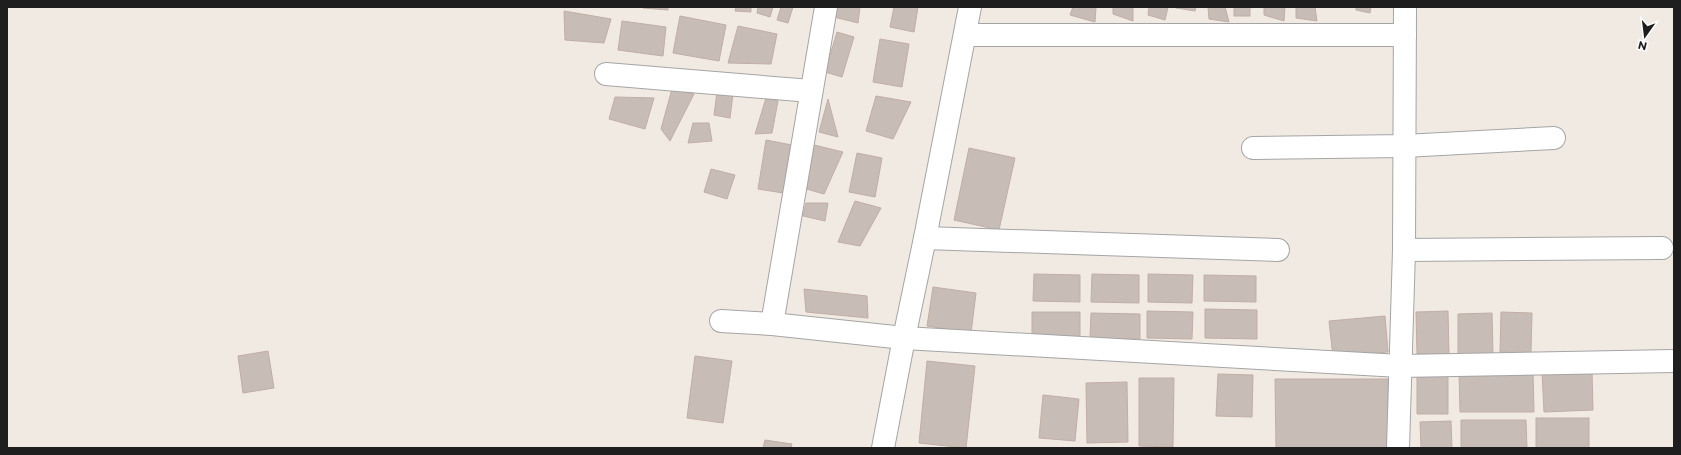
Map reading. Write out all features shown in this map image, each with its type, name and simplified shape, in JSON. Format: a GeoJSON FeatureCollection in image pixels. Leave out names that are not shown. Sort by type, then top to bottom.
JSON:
{"type":"FeatureCollection","features":[{"type":"Feature","properties":{"kind":"street"},"geometry":{"type":"LineString","coordinates":[[772,324],[826,7]]}},
{"type":"Feature","properties":{"kind":"street"},"geometry":{"type":"LineString","coordinates":[[883,448],[966,35],[970,7]]}},
{"type":"Feature","properties":{"kind":"street"},"geometry":{"type":"LineString","coordinates":[[1398,448],[1404,250],[1406,7]]}},
{"type":"Feature","properties":{"kind":"street"},"geometry":{"type":"LineString","coordinates":[[966,35],[1405,35]]}},
{"type":"Feature","properties":{"kind":"street"},"geometry":{"type":"LineString","coordinates":[[606,74],[811,91]]}},
{"type":"Feature","properties":{"kind":"street"},"geometry":{"type":"LineString","coordinates":[[1253,148],[1404,146],[1554,138]]}},
{"type":"Feature","properties":{"kind":"street"},"geometry":{"type":"LineString","coordinates":[[925,238],[1278,250]]}},
{"type":"Feature","properties":{"kind":"street"},"geometry":{"type":"LineString","coordinates":[[1404,250],[1662,248]]}},
{"type":"Feature","properties":{"kind":"street"},"geometry":{"type":"LineString","coordinates":[[721,321],[772,324],[904,338],[1400,366],[1674,361]]}},
{"type":"Feature","properties":{"kind":"building"},"geometry":{"type":"Polygon","coordinates":[[[642,7],[668,7],[668,10],[643,8],[642,7]]]}},
{"type":"Feature","properties":{"kind":"building"},"geometry":{"type":"Polygon","coordinates":[[[736,7],[751,7],[751,12],[735,11],[736,7]]]}},
{"type":"Feature","properties":{"kind":"building"},"geometry":{"type":"Polygon","coordinates":[[[758,7],[773,7],[770,17],[757,13],[758,7]]]}},
{"type":"Feature","properties":{"kind":"building"},"geometry":{"type":"Polygon","coordinates":[[[781,7],[793,7],[788,23],[777,20],[781,7]]]}},
{"type":"Feature","properties":{"kind":"building"},"geometry":{"type":"Polygon","coordinates":[[[837,7],[860,7],[858,23],[834,17],[837,7]]]}},
{"type":"Feature","properties":{"kind":"building"},"geometry":{"type":"Polygon","coordinates":[[[894,7],[918,7],[914,32],[890,27],[894,7]]]}},
{"type":"Feature","properties":{"kind":"building"},"geometry":{"type":"Polygon","coordinates":[[[1073,7],[1096,7],[1095,22],[1070,15],[1073,7]]]}},
{"type":"Feature","properties":{"kind":"building"},"geometry":{"type":"Polygon","coordinates":[[[1113,7],[1133,7],[1133,21],[1113,14],[1113,7]]]}},
{"type":"Feature","properties":{"kind":"building"},"geometry":{"type":"Polygon","coordinates":[[[1149,7],[1168,7],[1165,20],[1148,15],[1149,7]]]}},
{"type":"Feature","properties":{"kind":"building"},"geometry":{"type":"Polygon","coordinates":[[[1196,7],[1195,11],[1176,8],[1196,7]]]}},
{"type":"Feature","properties":{"kind":"building"},"geometry":{"type":"Polygon","coordinates":[[[1208,7],[1225,7],[1229,22],[1209,19],[1208,7]]]}},
{"type":"Feature","properties":{"kind":"building"},"geometry":{"type":"Polygon","coordinates":[[[1234,7],[1250,7],[1250,16],[1234,16],[1234,7]]]}},
{"type":"Feature","properties":{"kind":"building"},"geometry":{"type":"Polygon","coordinates":[[[1264,7],[1285,7],[1284,21],[1264,15],[1264,7]]]}},
{"type":"Feature","properties":{"kind":"building"},"geometry":{"type":"Polygon","coordinates":[[[1296,7],[1315,7],[1317,21],[1296,18],[1296,7]]]}},
{"type":"Feature","properties":{"kind":"building"},"geometry":{"type":"Polygon","coordinates":[[[1356,7],[1371,7],[1370,13],[1356,10],[1356,7]]]}},
{"type":"Feature","properties":{"kind":"building"},"geometry":{"type":"Polygon","coordinates":[[[564,11],[611,19],[604,43],[565,40],[564,11]]]}},
{"type":"Feature","properties":{"kind":"building"},"geometry":{"type":"Polygon","coordinates":[[[680,16],[726,25],[719,61],[673,53],[680,16]]]}},
{"type":"Feature","properties":{"kind":"building"},"geometry":{"type":"Polygon","coordinates":[[[622,21],[666,27],[663,56],[618,50],[622,21]]]}},
{"type":"Feature","properties":{"kind":"building"},"geometry":{"type":"Polygon","coordinates":[[[738,26],[777,34],[771,64],[728,63],[738,26]]]}},
{"type":"Feature","properties":{"kind":"building"},"geometry":{"type":"Polygon","coordinates":[[[837,32],[854,37],[842,77],[825,72],[837,32]]]}},
{"type":"Feature","properties":{"kind":"building"},"geometry":{"type":"Polygon","coordinates":[[[880,39],[909,44],[902,87],[873,82],[880,39]]]}},
{"type":"Feature","properties":{"kind":"building"},"geometry":{"type":"Polygon","coordinates":[[[672,89],[694,94],[670,141],[661,129],[672,89]]]}},
{"type":"Feature","properties":{"kind":"building"},"geometry":{"type":"Polygon","coordinates":[[[717,92],[733,94],[730,118],[714,115],[717,92]]]}},
{"type":"Feature","properties":{"kind":"building"},"geometry":{"type":"Polygon","coordinates":[[[876,96],[911,102],[893,139],[866,131],[876,96]]]}},
{"type":"Feature","properties":{"kind":"building"},"geometry":{"type":"Polygon","coordinates":[[[615,97],[654,98],[645,129],[609,119],[615,97]]]}},
{"type":"Feature","properties":{"kind":"building"},"geometry":{"type":"Polygon","coordinates":[[[766,98],[778,101],[772,133],[755,134],[766,98]]]}},
{"type":"Feature","properties":{"kind":"building"},"geometry":{"type":"Polygon","coordinates":[[[828,99],[838,137],[819,132],[828,99]]]}},
{"type":"Feature","properties":{"kind":"building"},"geometry":{"type":"Polygon","coordinates":[[[693,123],[709,123],[712,141],[688,143],[693,123]]]}},
{"type":"Feature","properties":{"kind":"building"},"geometry":{"type":"Polygon","coordinates":[[[766,140],[797,146],[789,194],[758,189],[766,140]]]}},
{"type":"Feature","properties":{"kind":"building"},"geometry":{"type":"Polygon","coordinates":[[[814,145],[843,152],[824,194],[803,188],[814,145]]]}},
{"type":"Feature","properties":{"kind":"building"},"geometry":{"type":"Polygon","coordinates":[[[969,148],[1015,158],[999,230],[954,220],[969,148]]]}},
{"type":"Feature","properties":{"kind":"building"},"geometry":{"type":"Polygon","coordinates":[[[857,153],[882,158],[875,197],[849,192],[857,153]]]}},
{"type":"Feature","properties":{"kind":"building"},"geometry":{"type":"Polygon","coordinates":[[[711,169],[735,175],[727,199],[704,192],[711,169]]]}},
{"type":"Feature","properties":{"kind":"building"},"geometry":{"type":"Polygon","coordinates":[[[855,201],[881,208],[860,246],[838,242],[855,201]]]}},
{"type":"Feature","properties":{"kind":"building"},"geometry":{"type":"Polygon","coordinates":[[[806,203],[828,203],[825,221],[803,216],[806,203]]]}},
{"type":"Feature","properties":{"kind":"building"},"geometry":{"type":"Polygon","coordinates":[[[1034,274],[1080,275],[1080,302],[1033,301],[1034,274]]]}},
{"type":"Feature","properties":{"kind":"building"},"geometry":{"type":"Polygon","coordinates":[[[1092,274],[1139,275],[1139,303],[1091,302],[1092,274]]]}},
{"type":"Feature","properties":{"kind":"building"},"geometry":{"type":"Polygon","coordinates":[[[1148,274],[1193,275],[1192,303],[1148,302],[1148,274]]]}},
{"type":"Feature","properties":{"kind":"building"},"geometry":{"type":"Polygon","coordinates":[[[1204,275],[1256,276],[1256,302],[1204,301],[1204,275]]]}},
{"type":"Feature","properties":{"kind":"building"},"geometry":{"type":"Polygon","coordinates":[[[933,287],[976,293],[971,333],[927,326],[933,287]]]}},
{"type":"Feature","properties":{"kind":"building"},"geometry":{"type":"Polygon","coordinates":[[[804,289],[867,296],[868,318],[806,312],[804,289]]]}},
{"type":"Feature","properties":{"kind":"building"},"geometry":{"type":"Polygon","coordinates":[[[1205,309],[1257,310],[1257,339],[1205,338],[1205,309]]]}},
{"type":"Feature","properties":{"kind":"building"},"geometry":{"type":"Polygon","coordinates":[[[1147,311],[1193,312],[1192,339],[1147,338],[1147,311]]]}},
{"type":"Feature","properties":{"kind":"building"},"geometry":{"type":"Polygon","coordinates":[[[1448,311],[1449,354],[1417,354],[1416,312],[1448,311]]]}},
{"type":"Feature","properties":{"kind":"building"},"geometry":{"type":"Polygon","coordinates":[[[1032,312],[1080,312],[1080,339],[1032,338],[1032,312]]]}},
{"type":"Feature","properties":{"kind":"building"},"geometry":{"type":"Polygon","coordinates":[[[1501,312],[1532,313],[1531,353],[1500,352],[1501,312]]]}},
{"type":"Feature","properties":{"kind":"building"},"geometry":{"type":"Polygon","coordinates":[[[1091,313],[1140,314],[1140,339],[1090,338],[1091,313]]]}},
{"type":"Feature","properties":{"kind":"building"},"geometry":{"type":"Polygon","coordinates":[[[1492,313],[1493,355],[1458,356],[1458,314],[1492,313]]]}},
{"type":"Feature","properties":{"kind":"building"},"geometry":{"type":"Polygon","coordinates":[[[1385,316],[1388,352],[1333,357],[1329,321],[1385,316]]]}},
{"type":"Feature","properties":{"kind":"building"},"geometry":{"type":"Polygon","coordinates":[[[268,351],[274,388],[243,393],[238,356],[268,351]]]}},
{"type":"Feature","properties":{"kind":"building"},"geometry":{"type":"Polygon","coordinates":[[[695,356],[732,361],[723,423],[687,418],[695,356]]]}},
{"type":"Feature","properties":{"kind":"building"},"geometry":{"type":"Polygon","coordinates":[[[927,361],[975,366],[966,448],[919,443],[927,361]]]}},
{"type":"Feature","properties":{"kind":"building"},"geometry":{"type":"Polygon","coordinates":[[[1592,370],[1593,410],[1544,412],[1542,372],[1592,370]]]}},
{"type":"Feature","properties":{"kind":"building"},"geometry":{"type":"Polygon","coordinates":[[[1459,372],[1533,372],[1534,412],[1460,412],[1459,372]]]}},
{"type":"Feature","properties":{"kind":"building"},"geometry":{"type":"Polygon","coordinates":[[[1218,374],[1253,375],[1252,417],[1216,416],[1218,374]]]}},
{"type":"Feature","properties":{"kind":"building"},"geometry":{"type":"Polygon","coordinates":[[[1417,374],[1448,375],[1448,414],[1417,414],[1417,374]]]}},
{"type":"Feature","properties":{"kind":"building"},"geometry":{"type":"Polygon","coordinates":[[[1139,378],[1174,378],[1173,447],[1139,446],[1139,378]]]}},
{"type":"Feature","properties":{"kind":"building"},"geometry":{"type":"Polygon","coordinates":[[[1275,379],[1388,379],[1388,448],[1276,448],[1275,379]]]}},
{"type":"Feature","properties":{"kind":"building"},"geometry":{"type":"Polygon","coordinates":[[[1127,382],[1128,442],[1087,443],[1086,383],[1127,382]]]}},
{"type":"Feature","properties":{"kind":"building"},"geometry":{"type":"Polygon","coordinates":[[[1043,395],[1079,399],[1075,441],[1039,438],[1043,395]]]}},
{"type":"Feature","properties":{"kind":"building"},"geometry":{"type":"Polygon","coordinates":[[[1536,418],[1589,418],[1589,448],[1536,448],[1536,418]]]}},
{"type":"Feature","properties":{"kind":"building"},"geometry":{"type":"Polygon","coordinates":[[[1461,420],[1526,420],[1527,448],[1461,448],[1461,420]]]}},
{"type":"Feature","properties":{"kind":"building"},"geometry":{"type":"Polygon","coordinates":[[[1451,421],[1452,448],[1421,448],[1420,422],[1451,421]]]}},
{"type":"Feature","properties":{"kind":"building"},"geometry":{"type":"Polygon","coordinates":[[[765,440],[792,444],[791,448],[763,448],[765,440]]]}}]}
